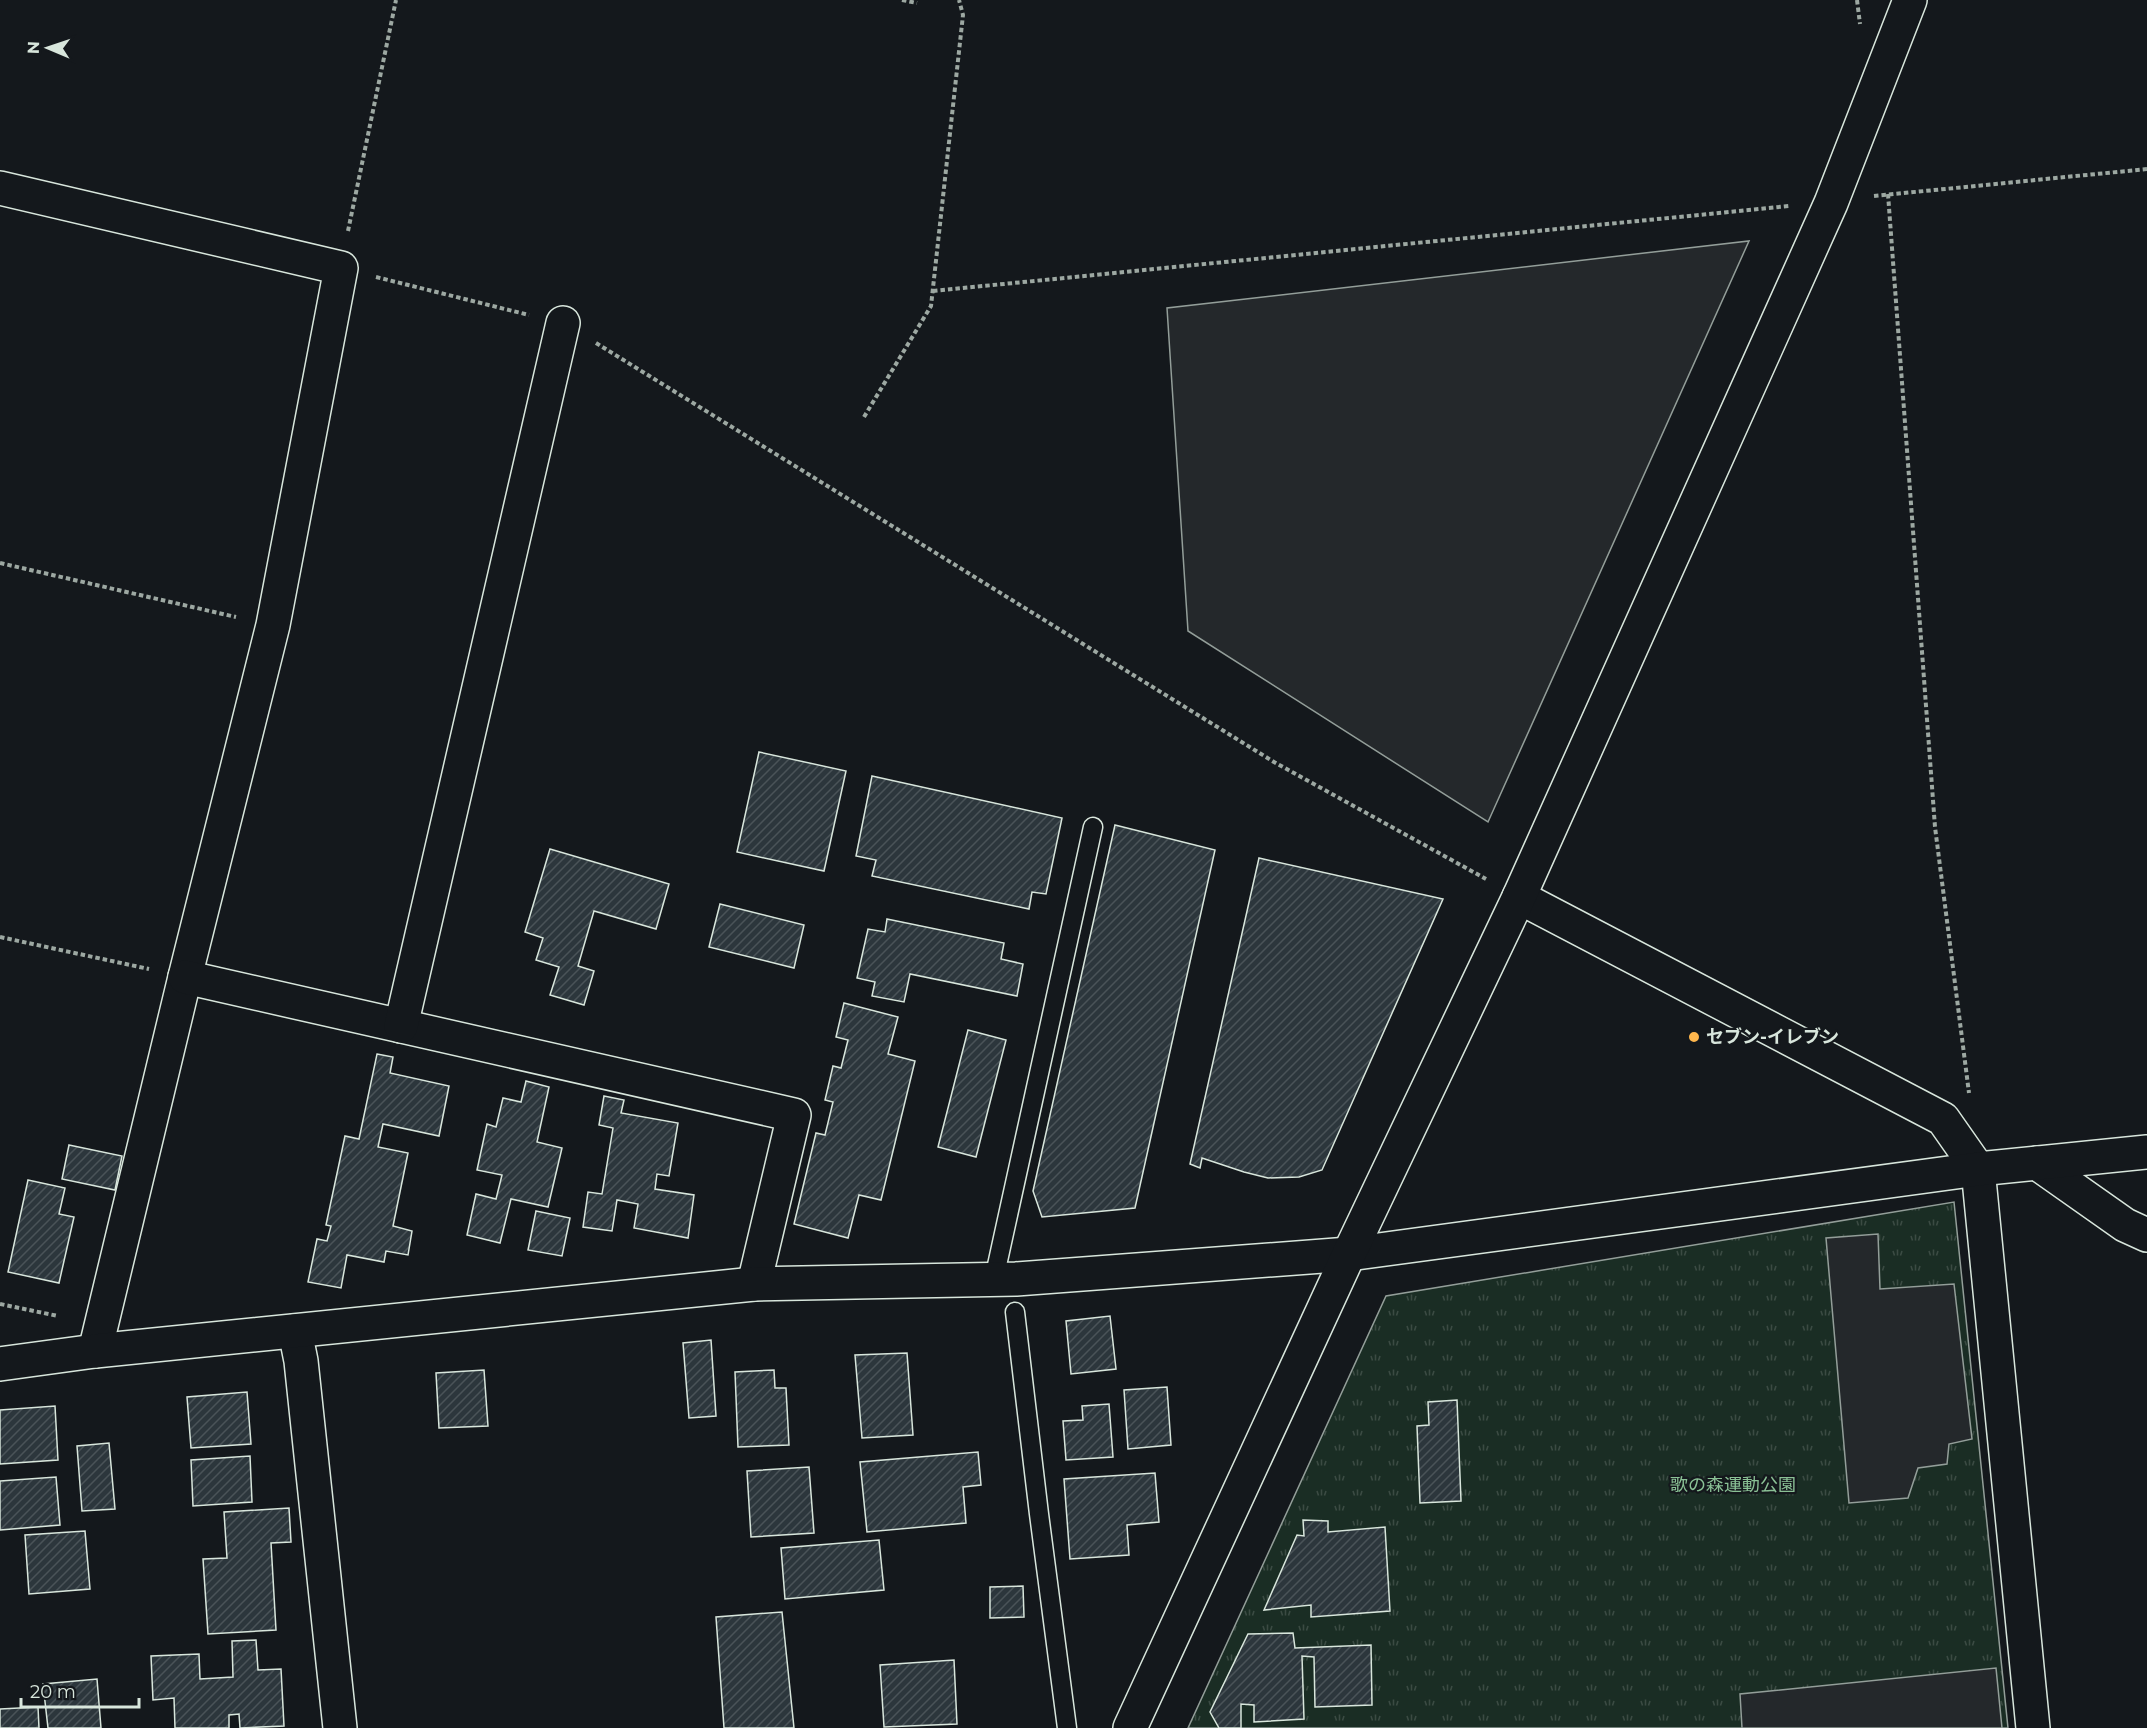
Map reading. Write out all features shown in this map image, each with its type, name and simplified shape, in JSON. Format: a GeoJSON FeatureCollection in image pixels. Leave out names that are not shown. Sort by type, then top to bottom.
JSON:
{"type":"FeatureCollection","features":[{"type":"Feature","properties":{"kind":"street"},"geometry":{"type":"LineString","coordinates":[[1130,1728],[1349,1254],[1519,897],[1831,203],[1910,0]]}},
{"type":"Feature","properties":{"kind":"street"},"geometry":{"type":"LineString","coordinates":[[0,188],[341,268],[273,625],[98,1339]]}},
{"type":"Feature","properties":{"kind":"street"},"geometry":{"type":"LineString","coordinates":[[401,1026],[563,323]]}},
{"type":"Feature","properties":{"kind":"street"},"geometry":{"type":"LineString","coordinates":[[1519,897],[1943,1119],[1978,1169],[2033,1728]]}},
{"type":"Feature","properties":{"kind":"street"},"geometry":{"type":"LineString","coordinates":[[185,977],[794,1115],[754,1284]]}},
{"type":"Feature","properties":{"kind":"street"},"geometry":{"type":"LineString","coordinates":[[0,1364],[98,1339],[295,1331],[754,1284],[994,1279],[1349,1254],[1978,1169],[2147,1152]]}},
{"type":"Feature","properties":{"kind":"street"},"geometry":{"type":"LineString","coordinates":[[2037,1163],[2125,1225],[2147,1235]]}},
{"type":"Feature","properties":{"kind":"street"},"geometry":{"type":"LineString","coordinates":[[295,1331],[303,1372],[340,1728]]}},
{"type":"Feature","properties":{"kind":"lane"},"geometry":{"type":"LineString","coordinates":[[994,1279],[1093,827]]}},
{"type":"Feature","properties":{"kind":"lane"},"geometry":{"type":"LineString","coordinates":[[1015,1312],[1038,1514],[1067,1728]]}},
{"type":"Feature","properties":{"kind":"path"},"geometry":{"type":"LineString","coordinates":[[396,0],[341,268],[563,323],[1274,762],[1519,897]]}},
{"type":"Feature","properties":{"kind":"path"},"geometry":{"type":"LineString","coordinates":[[902,0],[917,3]]}},
{"type":"Feature","properties":{"kind":"path"},"geometry":{"type":"LineString","coordinates":[[864,417],[931,306],[963,15],[959,0]]}},
{"type":"Feature","properties":{"kind":"path"},"geometry":{"type":"LineString","coordinates":[[933,291],[1831,203],[1888,194],[2147,169]]}},
{"type":"Feature","properties":{"kind":"path"},"geometry":{"type":"LineString","coordinates":[[1888,194],[1935,827],[1969,1098]]}},
{"type":"Feature","properties":{"kind":"path"},"geometry":{"type":"LineString","coordinates":[[0,563],[273,625]]}},
{"type":"Feature","properties":{"kind":"path"},"geometry":{"type":"LineString","coordinates":[[0,937],[185,977]]}},
{"type":"Feature","properties":{"kind":"path"},"geometry":{"type":"LineString","coordinates":[[0,1304],[98,1339]]}},
{"type":"Feature","properties":{"kind":"green space","name":"歌の森運動公園"},"geometry":{"type":"Polygon","coordinates":[[[1954,1202],[2008,1728],[1188,1728],[1386,1296],[1954,1202]]]}},
{"type":"Feature","properties":{"kind":"shaded area"},"geometry":{"type":"Polygon","coordinates":[[[1749,241],[1488,822],[1188,631],[1167,308],[1749,241]]]}},
{"type":"Feature","properties":{"kind":"shaded area"},"geometry":{"type":"Polygon","coordinates":[[[1878,1234],[1880,1289],[1954,1284],[1972,1439],[1949,1444],[1947,1464],[1918,1468],[1908,1498],[1849,1503],[1826,1238],[1878,1234]]]}},
{"type":"Feature","properties":{"kind":"shaded area"},"geometry":{"type":"Polygon","coordinates":[[[1996,1668],[2002,1728],[1742,1728],[1740,1694],[1996,1668]]]}},
{"type":"Feature","properties":{"kind":"building"},"geometry":{"type":"Polygon","coordinates":[[[759,752],[846,771],[824,871],[737,852],[759,752]]]}},
{"type":"Feature","properties":{"kind":"building"},"geometry":{"type":"Polygon","coordinates":[[[872,776],[1062,818],[1046,894],[1032,892],[1029,909],[872,876],[876,860],[856,856],[872,776]]]}},
{"type":"Feature","properties":{"kind":"building"},"geometry":{"type":"Polygon","coordinates":[[[1115,825],[1215,850],[1135,1208],[1042,1217],[1033,1191],[1115,825]]]}},
{"type":"Feature","properties":{"kind":"building"},"geometry":{"type":"Polygon","coordinates":[[[550,849],[669,884],[656,929],[594,911],[578,966],[594,971],[584,1005],[550,995],[559,967],[536,960],[543,938],[525,932],[550,849]]]}},
{"type":"Feature","properties":{"kind":"building"},"geometry":{"type":"Polygon","coordinates":[[[1259,858],[1443,899],[1322,1170],[1299,1177],[1268,1178],[1202,1158],[1200,1168],[1190,1164],[1259,858]]]}},
{"type":"Feature","properties":{"kind":"building"},"geometry":{"type":"Polygon","coordinates":[[[720,904],[804,925],[794,968],[709,947],[720,904]]]}},
{"type":"Feature","properties":{"kind":"building"},"geometry":{"type":"Polygon","coordinates":[[[887,919],[1004,943],[1001,959],[1023,964],[1017,996],[910,974],[904,1002],[872,996],[875,982],[857,978],[868,929],[885,932],[887,919]]]}},
{"type":"Feature","properties":{"kind":"building"},"geometry":{"type":"Polygon","coordinates":[[[844,1003],[898,1017],[888,1054],[915,1061],[881,1200],[859,1195],[848,1238],[794,1224],[816,1133],[825,1135],[833,1102],[825,1100],[833,1066],[841,1068],[848,1040],[836,1037],[844,1003]]]}},
{"type":"Feature","properties":{"kind":"building"},"geometry":{"type":"Polygon","coordinates":[[[968,1030],[1006,1040],[976,1157],[938,1147],[968,1030]]]}},
{"type":"Feature","properties":{"kind":"building"},"geometry":{"type":"Polygon","coordinates":[[[377,1054],[393,1057],[390,1073],[449,1086],[439,1136],[383,1124],[378,1147],[408,1153],[393,1226],[412,1231],[408,1255],[386,1251],[384,1262],[347,1255],[341,1288],[308,1282],[317,1239],[327,1241],[331,1226],[326,1225],[345,1136],[359,1139],[377,1054]]]}},
{"type":"Feature","properties":{"kind":"building"},"geometry":{"type":"Polygon","coordinates":[[[526,1081],[549,1087],[537,1142],[562,1148],[548,1207],[511,1199],[500,1243],[467,1235],[476,1194],[496,1199],[502,1175],[477,1170],[487,1124],[496,1127],[503,1098],[521,1102],[526,1081]]]}},
{"type":"Feature","properties":{"kind":"building"},"geometry":{"type":"Polygon","coordinates":[[[604,1096],[624,1100],[621,1113],[678,1123],[669,1176],[657,1174],[655,1189],[694,1195],[688,1238],[634,1228],[638,1204],[617,1200],[612,1231],[583,1227],[588,1192],[602,1194],[613,1128],[599,1125],[604,1096]]]}},
{"type":"Feature","properties":{"kind":"building"},"geometry":{"type":"Polygon","coordinates":[[[69,1145],[122,1156],[115,1190],[62,1179],[69,1145]]]}},
{"type":"Feature","properties":{"kind":"building"},"geometry":{"type":"Polygon","coordinates":[[[28,1180],[65,1188],[59,1214],[74,1217],[59,1283],[8,1272],[28,1180]]]}},
{"type":"Feature","properties":{"kind":"building"},"geometry":{"type":"Polygon","coordinates":[[[536,1211],[570,1218],[562,1256],[528,1250],[536,1211]]]}},
{"type":"Feature","properties":{"kind":"building"},"geometry":{"type":"Polygon","coordinates":[[[1110,1316],[1116,1369],[1071,1374],[1066,1321],[1110,1316]]]}},
{"type":"Feature","properties":{"kind":"building"},"geometry":{"type":"Polygon","coordinates":[[[711,1340],[716,1416],[689,1418],[683,1343],[711,1340]]]}},
{"type":"Feature","properties":{"kind":"building"},"geometry":{"type":"Polygon","coordinates":[[[907,1353],[913,1435],[862,1438],[855,1355],[907,1353]]]}},
{"type":"Feature","properties":{"kind":"building"},"geometry":{"type":"Polygon","coordinates":[[[484,1370],[488,1426],[439,1428],[436,1373],[484,1370]]]}},
{"type":"Feature","properties":{"kind":"building"},"geometry":{"type":"Polygon","coordinates":[[[774,1370],[775,1388],[786,1388],[789,1445],[738,1447],[735,1372],[774,1370]]]}},
{"type":"Feature","properties":{"kind":"building"},"geometry":{"type":"Polygon","coordinates":[[[1167,1387],[1171,1445],[1128,1449],[1124,1390],[1167,1387]]]}},
{"type":"Feature","properties":{"kind":"building"},"geometry":{"type":"Polygon","coordinates":[[[247,1392],[251,1444],[191,1448],[187,1397],[247,1392]]]}},
{"type":"Feature","properties":{"kind":"building"},"geometry":{"type":"Polygon","coordinates":[[[1457,1400],[1461,1501],[1420,1503],[1417,1426],[1429,1425],[1428,1402],[1457,1400]]]}},
{"type":"Feature","properties":{"kind":"building"},"geometry":{"type":"Polygon","coordinates":[[[1109,1404],[1113,1457],[1066,1460],[1063,1421],[1083,1420],[1082,1406],[1109,1404]]]}},
{"type":"Feature","properties":{"kind":"building"},"geometry":{"type":"Polygon","coordinates":[[[55,1406],[58,1460],[0,1464],[0,1410],[55,1406]]]}},
{"type":"Feature","properties":{"kind":"building"},"geometry":{"type":"Polygon","coordinates":[[[109,1443],[115,1509],[82,1511],[77,1446],[109,1443]]]}},
{"type":"Feature","properties":{"kind":"building"},"geometry":{"type":"Polygon","coordinates":[[[978,1452],[981,1485],[963,1487],[966,1523],[867,1532],[860,1462],[978,1452]]]}},
{"type":"Feature","properties":{"kind":"building"},"geometry":{"type":"Polygon","coordinates":[[[250,1456],[252,1502],[193,1506],[191,1460],[250,1456]]]}},
{"type":"Feature","properties":{"kind":"building"},"geometry":{"type":"Polygon","coordinates":[[[809,1467],[814,1533],[751,1537],[747,1471],[809,1467]]]}},
{"type":"Feature","properties":{"kind":"building"},"geometry":{"type":"Polygon","coordinates":[[[1155,1473],[1159,1522],[1127,1525],[1129,1555],[1070,1559],[1064,1479],[1155,1473]]]}},
{"type":"Feature","properties":{"kind":"building"},"geometry":{"type":"Polygon","coordinates":[[[56,1477],[60,1525],[0,1530],[0,1481],[56,1477]]]}},
{"type":"Feature","properties":{"kind":"building"},"geometry":{"type":"Polygon","coordinates":[[[289,1508],[291,1542],[271,1543],[276,1630],[208,1634],[203,1559],[227,1558],[224,1512],[289,1508]]]}},
{"type":"Feature","properties":{"kind":"building"},"geometry":{"type":"Polygon","coordinates":[[[1303,1520],[1328,1521],[1328,1532],[1385,1527],[1390,1611],[1311,1617],[1311,1605],[1264,1610],[1297,1535],[1304,1536],[1303,1520]]]}},
{"type":"Feature","properties":{"kind":"building"},"geometry":{"type":"Polygon","coordinates":[[[85,1531],[90,1589],[29,1594],[25,1535],[85,1531]]]}},
{"type":"Feature","properties":{"kind":"building"},"geometry":{"type":"Polygon","coordinates":[[[879,1540],[884,1590],[785,1599],[781,1548],[879,1540]]]}},
{"type":"Feature","properties":{"kind":"building"},"geometry":{"type":"Polygon","coordinates":[[[1023,1586],[1024,1617],[990,1618],[990,1587],[1023,1586]]]}},
{"type":"Feature","properties":{"kind":"building"},"geometry":{"type":"Polygon","coordinates":[[[782,1612],[794,1728],[724,1728],[716,1617],[782,1612]]]}},
{"type":"Feature","properties":{"kind":"building"},"geometry":{"type":"Polygon","coordinates":[[[1293,1633],[1295,1648],[1371,1645],[1372,1705],[1315,1707],[1314,1657],[1302,1656],[1304,1719],[1254,1722],[1254,1705],[1241,1704],[1241,1728],[1219,1728],[1210,1712],[1248,1634],[1293,1633]]]}},
{"type":"Feature","properties":{"kind":"building"},"geometry":{"type":"Polygon","coordinates":[[[256,1640],[258,1670],[281,1669],[284,1726],[240,1728],[239,1714],[229,1715],[229,1728],[175,1728],[174,1698],[153,1700],[151,1656],[199,1654],[200,1679],[233,1677],[232,1641],[256,1640]]]}},
{"type":"Feature","properties":{"kind":"building"},"geometry":{"type":"Polygon","coordinates":[[[954,1660],[957,1724],[884,1727],[880,1665],[954,1660]]]}},
{"type":"Feature","properties":{"kind":"building"},"geometry":{"type":"Polygon","coordinates":[[[97,1679],[101,1728],[48,1728],[43,1684],[97,1679]]]}},
{"type":"Feature","properties":{"kind":"building"},"geometry":{"type":"Polygon","coordinates":[[[38,1707],[39,1728],[0,1728],[0,1709],[38,1707]]]}},
{"type":"Feature","properties":{"kind":"place","name":"セブン-イレブン"},"geometry":{"type":"Point","coordinates":[1694,1037]}}]}
